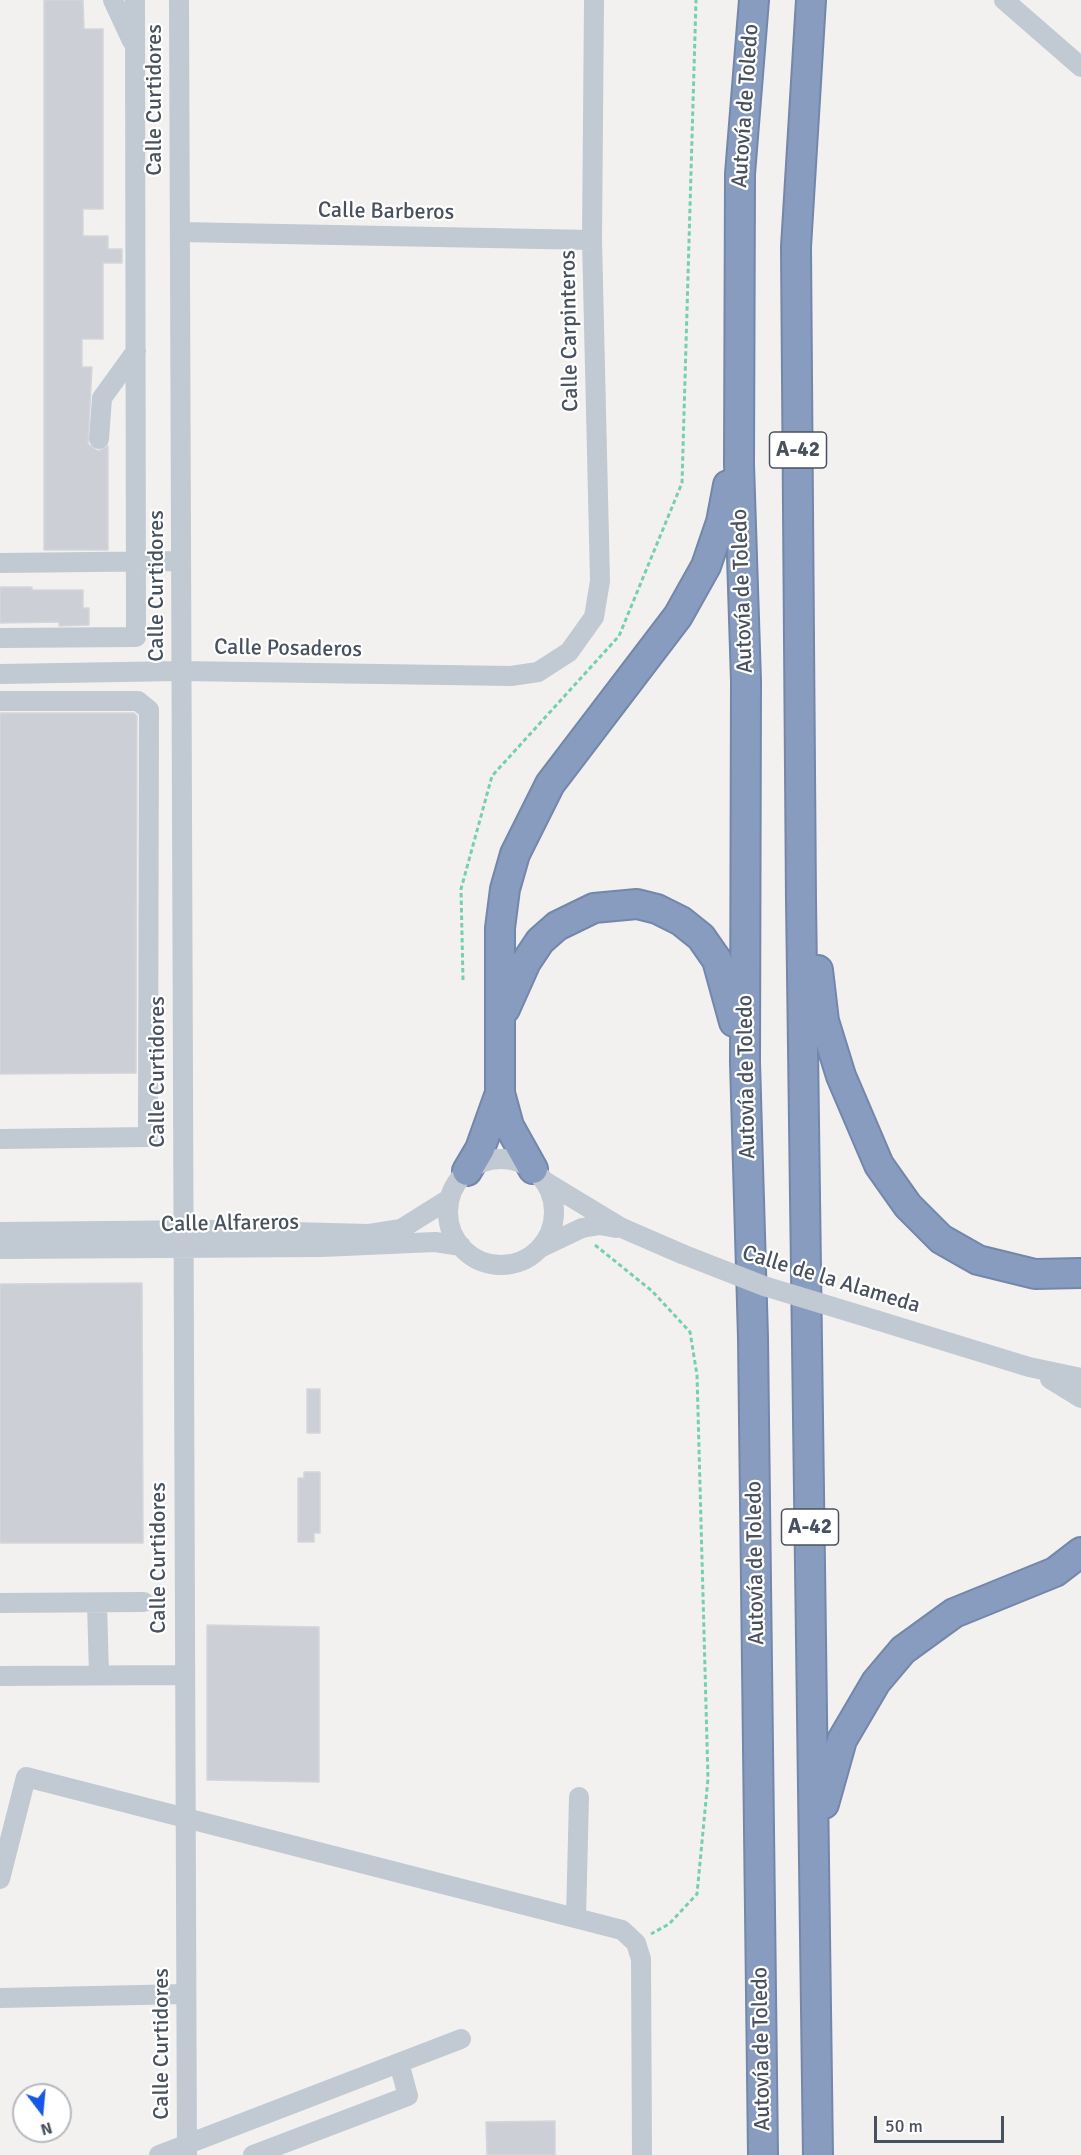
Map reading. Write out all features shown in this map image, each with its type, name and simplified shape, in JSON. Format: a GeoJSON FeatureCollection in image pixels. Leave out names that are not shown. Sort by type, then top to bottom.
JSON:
{"type":"FeatureCollection","features":[{"type":"Feature","properties":{"kind":"highway","name":"Autovía de Toledo"},"geometry":{"type":"LineString","coordinates":[[754,0],[740,174],[739,464],[746,681],[745,1062],[753,1338],[763,2155]]}},
{"type":"Feature","properties":{"kind":"highway","name":"A-42"},"geometry":{"type":"LineString","coordinates":[[811,0],[796,247],[801,900],[818,2155]]}},
{"type":"Feature","properties":{"kind":"highway"},"geometry":{"type":"LineString","coordinates":[[540,1176],[509,1126],[500,1093],[500,928],[505,889],[515,854],[550,784],[678,616],[706,566],[721,522],[728,482],[739,464]]}},
{"type":"Feature","properties":{"kind":"highway"},"geometry":{"type":"LineString","coordinates":[[801,900],[813,918],[824,1021],[841,1076],[879,1165],[908,1206],[941,1239],[978,1260],[1035,1274],[1081,1273]]}},
{"type":"Feature","properties":{"kind":"highway"},"geometry":{"type":"LineString","coordinates":[[500,1023],[513,986],[526,962],[540,941],[557,926],[594,908],[637,904],[657,909],[681,921],[701,937],[717,960],[745,1062]]}},
{"type":"Feature","properties":{"kind":"highway"},"geometry":{"type":"LineString","coordinates":[[467,1171],[480,1149],[500,1093]]}},
{"type":"Feature","properties":{"kind":"highway"},"geometry":{"type":"LineString","coordinates":[[815,1847],[831,1774],[842,1740],[876,1682],[903,1650],[954,1613],[1055,1572],[1081,1552]]}},
{"type":"Feature","properties":{"kind":"street"},"geometry":{"type":"LineString","coordinates":[[113,0],[135,49]]}},
{"type":"Feature","properties":{"kind":"street"},"geometry":{"type":"LineString","coordinates":[[0,638],[136,637],[135,0]]}},
{"type":"Feature","properties":{"kind":"street","name":"Calle Curtidores"},"geometry":{"type":"LineString","coordinates":[[179,0],[187,2150]]}},
{"type":"Feature","properties":{"kind":"street","name":"Calle Carpinteros"},"geometry":{"type":"LineString","coordinates":[[569,652],[594,617],[600,581],[592,240],[594,0]]}},
{"type":"Feature","properties":{"kind":"street"},"geometry":{"type":"LineString","coordinates":[[1004,0],[1081,67]]}},
{"type":"Feature","properties":{"kind":"street","name":"Calle Barberos"},"geometry":{"type":"LineString","coordinates":[[180,231],[592,240]]}},
{"type":"Feature","properties":{"kind":"street"},"geometry":{"type":"LineString","coordinates":[[99,439],[102,398],[136,351]]}},
{"type":"Feature","properties":{"kind":"street"},"geometry":{"type":"LineString","coordinates":[[0,562],[180,561]]}},
{"type":"Feature","properties":{"kind":"street","name":"Calle Posaderos"},"geometry":{"type":"LineString","coordinates":[[0,674],[181,671],[511,676],[538,672],[569,652]]}},
{"type":"Feature","properties":{"kind":"street"},"geometry":{"type":"LineString","coordinates":[[0,701],[138,701],[149,710],[148,1150],[0,1152]]}},
{"type":"Feature","properties":{"kind":"street"},"geometry":{"type":"LineString","coordinates":[[0,1139],[148,1137]]}},
{"type":"Feature","properties":{"kind":"street"},"geometry":{"type":"LineString","coordinates":[[500,1158],[518,1161],[540,1176],[553,1199],[554,1217],[549,1234],[538,1249],[524,1260],[506,1264],[489,1263],[474,1257],[461,1246],[452,1232],[448,1216],[449,1199],[456,1183],[467,1171],[482,1162],[500,1158]]}},
{"type":"Feature","properties":{"kind":"street","name":"Calle de la Alameda"},"geometry":{"type":"LineString","coordinates":[[540,1176],[622,1228],[764,1286],[1029,1367],[1081,1378]]}},
{"type":"Feature","properties":{"kind":"street","name":"Calle Alfareros"},"geometry":{"type":"LineString","coordinates":[[0,1250],[182,1240],[369,1234],[401,1229],[431,1213],[449,1199]]}},
{"type":"Feature","properties":{"kind":"street","name":"Calle de la Alameda"},"geometry":{"type":"LineString","coordinates":[[538,1249],[582,1228],[600,1225],[622,1228]]}},
{"type":"Feature","properties":{"kind":"street","name":"Calle Alfareros"},"geometry":{"type":"LineString","coordinates":[[0,1232],[182,1240],[435,1242],[461,1246]]}},
{"type":"Feature","properties":{"kind":"street","name":"Calle de la Alameda"},"geometry":{"type":"LineString","coordinates":[[1029,1367],[1081,1398]]}},
{"type":"Feature","properties":{"kind":"street"},"geometry":{"type":"LineString","coordinates":[[0,1604],[144,1602]]}},
{"type":"Feature","properties":{"kind":"street"},"geometry":{"type":"LineString","coordinates":[[97,1603],[99,1675]]}},
{"type":"Feature","properties":{"kind":"street"},"geometry":{"type":"LineString","coordinates":[[0,1676],[184,1675]]}},
{"type":"Feature","properties":{"kind":"street"},"geometry":{"type":"LineString","coordinates":[[0,1879],[26,1777],[622,1930],[636,1943],[641,1959],[642,2155]]}},
{"type":"Feature","properties":{"kind":"street"},"geometry":{"type":"LineString","coordinates":[[576,1918],[579,1797]]}},
{"type":"Feature","properties":{"kind":"street"},"geometry":{"type":"LineString","coordinates":[[0,1998],[186,1995]]}},
{"type":"Feature","properties":{"kind":"street","name":"Calle Curtidores"},"geometry":{"type":"LineString","coordinates":[[159,2155],[187,2150],[461,2039]]}},
{"type":"Feature","properties":{"kind":"street"},"geometry":{"type":"LineString","coordinates":[[254,2155],[408,2096],[399,2063]]}},
{"type":"Feature","properties":{"kind":"path"},"geometry":{"type":"LineString","coordinates":[[595,1245],[652,1291],[690,1332],[697,1375],[708,1779],[697,1894],[669,1924],[636,1943]]}},
{"type":"Feature","properties":{"kind":"building"},"geometry":{"type":"Polygon","coordinates":[[[44,0],[83,0],[84,29],[103,29],[103,209],[83,209],[83,236],[108,236],[108,249],[122,249],[122,263],[103,263],[103,339],[82,339],[82,367],[92,367],[88,444],[98,451],[108,446],[108,550],[44,550],[44,0]]]}},
{"type":"Feature","properties":{"kind":"building"},"geometry":{"type":"Polygon","coordinates":[[[0,587],[32,587],[32,590],[83,590],[83,608],[89,608],[89,625],[59,626],[59,622],[0,623],[0,587]]]}},
{"type":"Feature","properties":{"kind":"building"},"geometry":{"type":"Polygon","coordinates":[[[0,713],[134,713],[137,716],[136,1073],[0,1074],[0,713]]]}},
{"type":"Feature","properties":{"kind":"building"},"geometry":{"type":"Polygon","coordinates":[[[142,1283],[143,1543],[0,1543],[0,1284],[142,1283]]]}},
{"type":"Feature","properties":{"kind":"building"},"geometry":{"type":"Polygon","coordinates":[[[307,1389],[320,1389],[320,1433],[307,1433],[307,1389]]]}},
{"type":"Feature","properties":{"kind":"building"},"geometry":{"type":"Polygon","coordinates":[[[304,1472],[320,1472],[320,1533],[314,1533],[314,1542],[298,1542],[298,1478],[304,1478],[304,1472]]]}},
{"type":"Feature","properties":{"kind":"building"},"geometry":{"type":"Polygon","coordinates":[[[207,1625],[319,1627],[319,1782],[207,1780],[207,1625]]]}},
{"type":"Feature","properties":{"kind":"building"},"geometry":{"type":"Polygon","coordinates":[[[555,2121],[555,2155],[487,2155],[486,2122],[555,2121]]]}}]}
